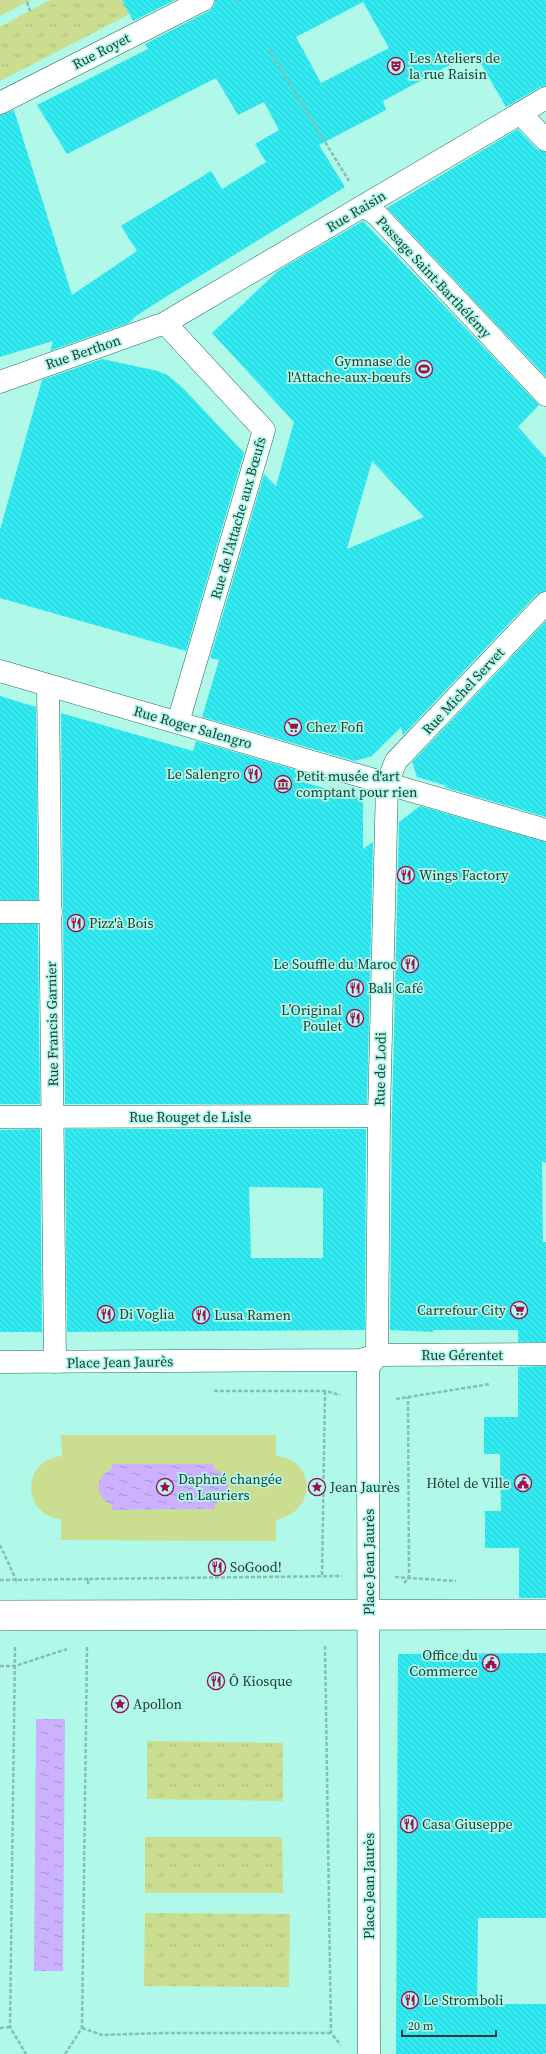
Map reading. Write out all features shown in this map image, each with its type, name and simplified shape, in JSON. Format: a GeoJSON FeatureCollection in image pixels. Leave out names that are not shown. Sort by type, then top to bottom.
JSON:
{"type":"FeatureCollection","features":[{"type":"Feature","properties":{"kind":"street","name":"Rue Royet"},"geometry":{"type":"LineString","coordinates":[[0,103],[203,0]]}},
{"type":"Feature","properties":{"kind":"street","name":"Rue Raisin"},"geometry":{"type":"LineString","coordinates":[[165,323],[546,98]]}},
{"type":"Feature","properties":{"kind":"street"},"geometry":{"type":"LineString","coordinates":[[520,113],[546,140]]}},
{"type":"Feature","properties":{"kind":"street","name":"Passage Saint-Barthélémy"},"geometry":{"type":"LineString","coordinates":[[364,206],[376,215],[546,395]]}},
{"type":"Feature","properties":{"kind":"street","name":"Rue Berthon"},"geometry":{"type":"LineString","coordinates":[[0,382],[165,323]]}},
{"type":"Feature","properties":{"kind":"street","name":"Rue de l'Attache aux Bœufs"},"geometry":{"type":"LineString","coordinates":[[165,323],[264,430],[178,722]]}},
{"type":"Feature","properties":{"kind":"street","name":"Rue Michel Servet"},"geometry":{"type":"LineString","coordinates":[[387,783],[396,762],[544,608]]}},
{"type":"Feature","properties":{"kind":"street","name":"Rue Roger Salengro"},"geometry":{"type":"LineString","coordinates":[[0,671],[546,830]]}},
{"type":"Feature","properties":{"kind":"street","name":"Rue Francis Garnier"},"geometry":{"type":"LineString","coordinates":[[48,685],[55,1362]]}},
{"type":"Feature","properties":{"kind":"street","name":"Rue de Lodi"},"geometry":{"type":"LineString","coordinates":[[377,1355],[379,1116],[387,783]]}},
{"type":"Feature","properties":{"kind":"street"},"geometry":{"type":"LineString","coordinates":[[0,912],[51,912]]}},
{"type":"Feature","properties":{"kind":"street","name":"Rue Rouget de Lisle"},"geometry":{"type":"LineString","coordinates":[[0,1117],[379,1116]]}},
{"type":"Feature","properties":{"kind":"street","name":"Rue Gérentet"},"geometry":{"type":"LineString","coordinates":[[377,1355],[546,1354]]}},
{"type":"Feature","properties":{"kind":"street","name":"Place Jean Jaurès"},"geometry":{"type":"LineString","coordinates":[[0,1362],[360,1360],[377,1355]]}},
{"type":"Feature","properties":{"kind":"street","name":"Place Jean Jaurès"},"geometry":{"type":"LineString","coordinates":[[369,2054],[368,1368],[377,1355]]}},
{"type":"Feature","properties":{"kind":"lane"},"geometry":{"type":"LineString","coordinates":[[369,1616],[546,1608]]}},
{"type":"Feature","properties":{"kind":"lane"},"geometry":{"type":"LineString","coordinates":[[0,1609],[87,1616]]}},
{"type":"Feature","properties":{"kind":"lane"},"geometry":{"type":"LineString","coordinates":[[8,1622],[87,1616],[369,1616],[546,1621]]}},
{"type":"Feature","properties":{"kind":"path"},"geometry":{"type":"LineString","coordinates":[[27,2],[30,11]]}},
{"type":"Feature","properties":{"kind":"path","name":"Passage Saint-Barthélémy"},"geometry":{"type":"LineString","coordinates":[[269,50],[364,206]]}},
{"type":"Feature","properties":{"kind":"path"},"geometry":{"type":"LineString","coordinates":[[322,1575],[325,1383]]}},
{"type":"Feature","properties":{"kind":"path"},"geometry":{"type":"LineString","coordinates":[[206,1391],[325,1391],[368,1401],[408,1397],[494,1383]]}},
{"type":"Feature","properties":{"kind":"path"},"geometry":{"type":"LineString","coordinates":[[408,1397],[409,1578]]}},
{"type":"Feature","properties":{"kind":"path"},"geometry":{"type":"LineString","coordinates":[[0,1580],[322,1575],[409,1578],[464,1582]]}},
{"type":"Feature","properties":{"kind":"path"},"geometry":{"type":"LineString","coordinates":[[65,2054],[82,2028],[88,1579]]}},
{"type":"Feature","properties":{"kind":"path"},"geometry":{"type":"LineString","coordinates":[[8,1622],[10,2027],[26,2054]]}},
{"type":"Feature","properties":{"kind":"path"},"geometry":{"type":"LineString","coordinates":[[325,1641],[331,2033],[345,2049]]}},
{"type":"Feature","properties":{"kind":"path"},"geometry":{"type":"LineString","coordinates":[[0,2028],[10,2027]]}},
{"type":"Feature","properties":{"kind":"path"},"geometry":{"type":"LineString","coordinates":[[82,2028],[102,2035],[163,2033],[331,2033]]}},
{"type":"Feature","properties":{"kind":"green space"},"geometry":{"type":"Polygon","coordinates":[[[0,0],[31,0],[0,16],[0,0]]]}},
{"type":"Feature","properties":{"kind":"green space"},"geometry":{"type":"Polygon","coordinates":[[[50,0],[122,0],[130,14],[0,81],[0,27],[50,0]]]}},
{"type":"Feature","properties":{"kind":"green space"},"geometry":{"type":"Polygon","coordinates":[[[61,1435],[276,1435],[276,1456],[289,1459],[299,1466],[305,1475],[307,1486],[305,1497],[299,1507],[290,1515],[276,1520],[276,1541],[61,1540],[61,1519],[48,1515],[39,1508],[33,1498],[31,1488],[33,1477],[39,1467],[49,1460],[62,1456],[61,1435]],[[214,1464],[112,1469],[106,1471],[108,1503],[112,1505],[112,1510],[214,1509],[214,1464]]]}},
{"type":"Feature","properties":{"kind":"green space"},"geometry":{"type":"Polygon","coordinates":[[[147,1741],[283,1743],[283,1801],[147,1799],[147,1741]]]}},
{"type":"Feature","properties":{"kind":"green space"},"geometry":{"type":"Polygon","coordinates":[[[145,1837],[282,1837],[283,1893],[145,1893],[145,1837]]]}},
{"type":"Feature","properties":{"kind":"green space"},"geometry":{"type":"Polygon","coordinates":[[[145,1913],[290,1914],[289,1987],[144,1986],[145,1913]]]}},
{"type":"Feature","properties":{"kind":"water"},"geometry":{"type":"Polygon","coordinates":[[[112,1464],[214,1464],[214,1469],[225,1476],[228,1486],[227,1491],[215,1504],[215,1509],[112,1510],[112,1505],[102,1497],[98,1487],[102,1476],[112,1469],[112,1464]]]}},
{"type":"Feature","properties":{"kind":"water"},"geometry":{"type":"Polygon","coordinates":[[[36,1719],[65,1719],[63,1971],[34,1971],[36,1719]]]}},
{"type":"Feature","properties":{"kind":"building"},"geometry":{"type":"Polygon","coordinates":[[[122,0],[175,0],[133,21],[122,0]]]}},
{"type":"Feature","properties":{"kind":"building"},"geometry":{"type":"Polygon","coordinates":[[[215,0],[546,0],[546,86],[540,87],[506,107],[474,52],[383,101],[386,110],[319,145],[345,187],[164,298],[136,316],[129,323],[50,351],[53,341],[0,357],[0,115],[14,110],[72,295],[137,251],[121,226],[211,171],[222,189],[266,162],[255,144],[279,130],[264,102],[238,115],[216,78],[67,154],[37,105],[148,49],[145,44],[209,11],[214,6],[215,0]],[[363,2],[296,37],[321,83],[389,48],[363,2]]]}},
{"type":"Feature","properties":{"kind":"building"},"geometry":{"type":"Polygon","coordinates":[[[518,129],[537,149],[546,152],[546,377],[387,208],[518,129]]]}},
{"type":"Feature","properties":{"kind":"building"},"geometry":{"type":"Polygon","coordinates":[[[363,221],[539,405],[518,427],[546,458],[546,591],[537,594],[403,735],[401,727],[372,756],[355,761],[202,717],[219,660],[210,658],[264,474],[276,486],[294,422],[212,333],[279,270],[363,221]],[[372,461],[347,549],[424,517],[372,461]]]}},
{"type":"Feature","properties":{"kind":"building"},"geometry":{"type":"Polygon","coordinates":[[[102,359],[158,371],[169,376],[184,389],[244,453],[186,651],[0,598],[0,530],[42,380],[102,359]]]}},
{"type":"Feature","properties":{"kind":"building"},"geometry":{"type":"Polygon","coordinates":[[[546,621],[546,817],[444,787],[447,786],[417,777],[412,762],[546,621]]]}},
{"type":"Feature","properties":{"kind":"building"},"geometry":{"type":"Polygon","coordinates":[[[0,696],[36,707],[38,900],[0,900],[0,696]]]}},
{"type":"Feature","properties":{"kind":"building"},"geometry":{"type":"Polygon","coordinates":[[[61,713],[193,751],[196,741],[310,774],[292,779],[363,799],[363,849],[373,842],[367,1104],[65,1104],[61,713]]]}},
{"type":"Feature","properties":{"kind":"building"},"geometry":{"type":"Polygon","coordinates":[[[420,806],[546,842],[546,1163],[542,1161],[543,1242],[546,1242],[546,1342],[518,1342],[518,1330],[433,1330],[433,1332],[390,1330],[392,1116],[399,822],[420,806]]]}},
{"type":"Feature","properties":{"kind":"building"},"geometry":{"type":"Polygon","coordinates":[[[0,924],[38,924],[40,1104],[0,1104],[0,924]]]}},
{"type":"Feature","properties":{"kind":"building"},"geometry":{"type":"Polygon","coordinates":[[[40,1129],[42,1332],[0,1332],[0,1130],[40,1129]]]}},
{"type":"Feature","properties":{"kind":"building"},"geometry":{"type":"Polygon","coordinates":[[[65,1129],[366,1129],[365,1330],[67,1332],[65,1129]],[[249,1187],[251,1258],[323,1258],[323,1188],[249,1187]]]}},
{"type":"Feature","properties":{"kind":"building","name":"Hôtel de Ville"},"geometry":{"type":"Polygon","coordinates":[[[546,1366],[546,1598],[519,1598],[519,1548],[485,1548],[485,1511],[501,1511],[500,1454],[484,1454],[484,1417],[518,1417],[518,1367],[546,1366]]]}},
{"type":"Feature","properties":{"kind":"building"},"geometry":{"type":"Polygon","coordinates":[[[546,1653],[546,1918],[478,1918],[477,2004],[546,2004],[546,2054],[396,2054],[398,1654],[546,1653]]]}},
{"type":"Feature","properties":{"kind":"place","name":"Les Ateliers de la rue Raisin"},"geometry":{"type":"Point","coordinates":[396,66]}},
{"type":"Feature","properties":{"kind":"place","name":"Gymnase de l'Attache-aux-bœufs"},"geometry":{"type":"Point","coordinates":[424,369]}},
{"type":"Feature","properties":{"kind":"place","name":"Chez Fofi"},"geometry":{"type":"Point","coordinates":[293,727]}},
{"type":"Feature","properties":{"kind":"place","name":"Le Salengro"},"geometry":{"type":"Point","coordinates":[253,774]}},
{"type":"Feature","properties":{"kind":"place","name":"Petit musée d'art comptant pour rien"},"geometry":{"type":"Point","coordinates":[283,784]}},
{"type":"Feature","properties":{"kind":"place","name":"Wings Factory"},"geometry":{"type":"Point","coordinates":[406,875]}},
{"type":"Feature","properties":{"kind":"place","name":"Pizz'à Bois"},"geometry":{"type":"Point","coordinates":[76,923]}},
{"type":"Feature","properties":{"kind":"place","name":"Le Souffle du Maroc"},"geometry":{"type":"Point","coordinates":[410,964]}},
{"type":"Feature","properties":{"kind":"place","name":"Bali Café"},"geometry":{"type":"Point","coordinates":[355,988]}},
{"type":"Feature","properties":{"kind":"place","name":"L’Original Poulet"},"geometry":{"type":"Point","coordinates":[355,1018]}},
{"type":"Feature","properties":{"kind":"place","name":"Carrefour City"},"geometry":{"type":"Point","coordinates":[519,1310]}},
{"type":"Feature","properties":{"kind":"place","name":"Di Voglia"},"geometry":{"type":"Point","coordinates":[106,1314]}},
{"type":"Feature","properties":{"kind":"place","name":"Lusa Ramen"},"geometry":{"type":"Point","coordinates":[201,1315]}},
{"type":"Feature","properties":{"kind":"place","name":"Hôtel de Ville"},"geometry":{"type":"Point","coordinates":[523,1483]}},
{"type":"Feature","properties":{"kind":"place","name":"Daphné changée en Lauriers"},"geometry":{"type":"Point","coordinates":[165,1487]}},
{"type":"Feature","properties":{"kind":"place","name":"Jean Jaurès"},"geometry":{"type":"Point","coordinates":[317,1487]}},
{"type":"Feature","properties":{"kind":"place","name":"SoGood!"},"geometry":{"type":"Point","coordinates":[217,1567]}},
{"type":"Feature","properties":{"kind":"place","name":"Office du Commerce"},"geometry":{"type":"Point","coordinates":[491,1663]}},
{"type":"Feature","properties":{"kind":"place","name":"Ô Kiosque"},"geometry":{"type":"Point","coordinates":[216,1681]}},
{"type":"Feature","properties":{"kind":"place","name":"Apollon"},"geometry":{"type":"Point","coordinates":[120,1704]}},
{"type":"Feature","properties":{"kind":"place","name":"Casa Giuseppe"},"geometry":{"type":"Point","coordinates":[409,1824]}},
{"type":"Feature","properties":{"kind":"place","name":"Le Stromboli"},"geometry":{"type":"Point","coordinates":[410,2000]}}]}
